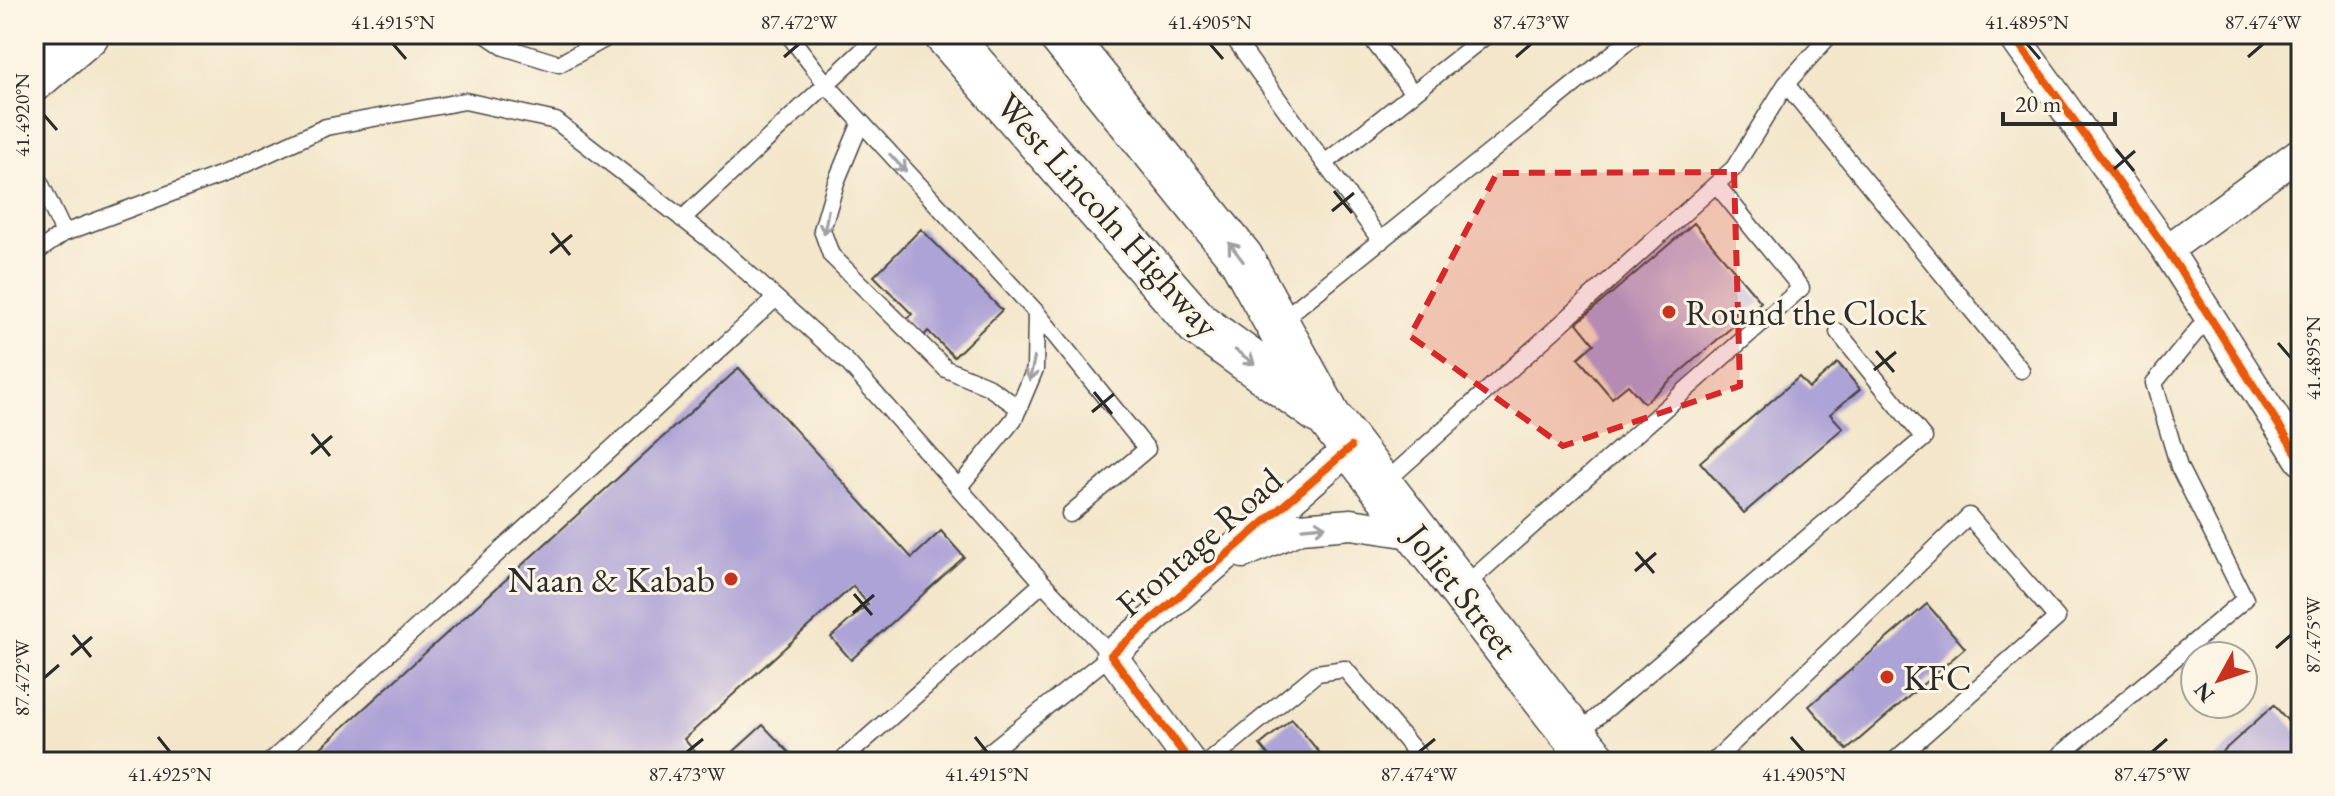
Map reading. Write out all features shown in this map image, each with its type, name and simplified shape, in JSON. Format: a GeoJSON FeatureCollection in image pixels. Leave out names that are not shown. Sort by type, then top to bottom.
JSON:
{"type":"FeatureCollection","features":[{"type":"Feature","properties":{"kind":"main road"},"geometry":{"type":"LineString","coordinates":[[34,79],[87,34]]}},
{"type":"Feature","properties":{"kind":"main road","name":"West Lincoln Highway"},"geometry":{"type":"LineString","coordinates":[[946,34],[1198,324],[1340,432]]}},
{"type":"Feature","properties":{"kind":"main road","name":"West Lincoln Highway"},"geometry":{"type":"LineString","coordinates":[[1060,34],[1241,258],[1340,432]]}},
{"type":"Feature","properties":{"kind":"main road","name":"Joliet Street"},"geometry":{"type":"LineString","coordinates":[[1340,432],[1586,749]]}},
{"type":"Feature","properties":{"kind":"street"},"geometry":{"type":"LineString","coordinates":[[2012,34],[2167,250],[2301,460]]}},
{"type":"Feature","properties":{"kind":"street"},"geometry":{"type":"LineString","coordinates":[[2167,250],[2301,152]]}},
{"type":"Feature","properties":{"kind":"street","name":"Frontage Road"},"geometry":{"type":"LineString","coordinates":[[1190,762],[1111,655],[1216,564],[1340,432]]}},
{"type":"Feature","properties":{"kind":"street"},"geometry":{"type":"LineString","coordinates":[[1216,564],[1300,528],[1351,524],[1418,534]]}},
{"type":"Feature","properties":{"kind":"lane"},"geometry":{"type":"LineString","coordinates":[[485,34],[504,47],[559,64],[614,34]]}},
{"type":"Feature","properties":{"kind":"lane"},"geometry":{"type":"LineString","coordinates":[[788,34],[827,85],[1036,312],[1147,449],[1070,514]]}},
{"type":"Feature","properties":{"kind":"lane"},"geometry":{"type":"LineString","coordinates":[[682,219],[880,34]]}},
{"type":"Feature","properties":{"kind":"lane"},"geometry":{"type":"LineString","coordinates":[[1231,34],[1381,241]]}},
{"type":"Feature","properties":{"kind":"lane"},"geometry":{"type":"LineString","coordinates":[[1368,34],[1413,93]]}},
{"type":"Feature","properties":{"kind":"lane"},"geometry":{"type":"LineString","coordinates":[[1325,163],[1488,34]]}},
{"type":"Feature","properties":{"kind":"lane"},"geometry":{"type":"LineString","coordinates":[[1277,324],[1637,34]]}},
{"type":"Feature","properties":{"kind":"lane"},"geometry":{"type":"LineString","coordinates":[[1381,485],[1734,168],[1786,84],[1831,34]]}},
{"type":"Feature","properties":{"kind":"lane"},"geometry":{"type":"LineString","coordinates":[[1786,84],[2021,370]]}},
{"type":"Feature","properties":{"kind":"lane"},"geometry":{"type":"LineString","coordinates":[[34,254],[64,233],[228,172],[326,127],[465,101],[556,121],[719,247],[848,363],[1111,655],[977,762]]}},
{"type":"Feature","properties":{"kind":"lane"},"geometry":{"type":"LineString","coordinates":[[861,122],[836,182],[822,230],[831,255],[946,369],[987,386],[1019,408]]}},
{"type":"Feature","properties":{"kind":"lane"},"geometry":{"type":"LineString","coordinates":[[34,170],[64,233]]}},
{"type":"Feature","properties":{"kind":"lane"},"geometry":{"type":"LineString","coordinates":[[1461,589],[1801,288],[1716,184]]}},
{"type":"Feature","properties":{"kind":"lane"},"geometry":{"type":"LineString","coordinates":[[270,762],[776,298]]}},
{"type":"Feature","properties":{"kind":"lane"},"geometry":{"type":"LineString","coordinates":[[959,487],[1014,419],[1019,408],[1035,369],[1036,312]]}},
{"type":"Feature","properties":{"kind":"lane"},"geometry":{"type":"LineString","coordinates":[[2052,762],[2245,599],[2179,467],[2154,383],[2209,316]]}},
{"type":"Feature","properties":{"kind":"lane"},"geometry":{"type":"LineString","coordinates":[[1586,749],[1924,438],[1838,332]]}},
{"type":"Feature","properties":{"kind":"lane"},"geometry":{"type":"LineString","coordinates":[[1713,762],[1969,516],[2057,618],[1893,762]]}},
{"type":"Feature","properties":{"kind":"lane"},"geometry":{"type":"LineString","coordinates":[[840,762],[1043,583]]}},
{"type":"Feature","properties":{"kind":"lane"},"geometry":{"type":"LineString","coordinates":[[1209,762],[1317,673],[1345,669],[1424,762]]}},
{"type":"Feature","properties":{"kind":"highlighted area"},"geometry":{"type":"Polygon","coordinates":[[[1734,172],[1740,386],[1563,446],[1410,336],[1497,173],[1734,172]]]}},
{"type":"Feature","properties":{"kind":"building","name":"Round the Clock"},"geometry":{"type":"Polygon","coordinates":[[[1694,223],[1761,302],[1644,403],[1628,385],[1612,398],[1578,358],[1594,344],[1577,323],[1694,223]]]}},
{"type":"Feature","properties":{"kind":"building"},"geometry":{"type":"Polygon","coordinates":[[[921,229],[1002,310],[954,357],[928,331],[923,337],[906,320],[912,314],[874,276],[921,229]]]}},
{"type":"Feature","properties":{"kind":"building"},"geometry":{"type":"Polygon","coordinates":[[[1838,363],[1860,389],[1830,414],[1843,428],[1744,513],[1700,462],[1799,377],[1809,388],[1838,363]]]}},
{"type":"Feature","properties":{"kind":"building"},"geometry":{"type":"Polygon","coordinates":[[[739,368],[912,558],[941,531],[964,557],[851,660],[831,637],[868,604],[853,586],[684,739],[704,762],[305,762],[739,368]]]}},
{"type":"Feature","properties":{"kind":"building","name":"KFC"},"geometry":{"type":"Polygon","coordinates":[[[1927,604],[1965,648],[1847,750],[1809,706],[1927,604]]]}},
{"type":"Feature","properties":{"kind":"building"},"geometry":{"type":"Polygon","coordinates":[[[2274,705],[2301,736],[2301,762],[2211,762],[2259,720],[2274,705]]]}},
{"type":"Feature","properties":{"kind":"building"},"geometry":{"type":"Polygon","coordinates":[[[1292,719],[1327,762],[1274,762],[1260,745],[1292,719]]]}},
{"type":"Feature","properties":{"kind":"building"},"geometry":{"type":"Polygon","coordinates":[[[763,725],[796,760],[794,762],[722,762],[763,725]]]}},
{"type":"Feature","properties":{"kind":"cycle path"},"geometry":{"type":"LineString","coordinates":[[2012,34],[2167,250],[2301,460]]}},
{"type":"Feature","properties":{"kind":"cycle path"},"geometry":{"type":"LineString","coordinates":[[1190,762],[1111,655],[1351,447]]}},
{"type":"Feature","properties":{"kind":"place","name":"Round the Clock"},"geometry":{"type":"Point","coordinates":[1669,312]}},
{"type":"Feature","properties":{"kind":"place","name":"Naan & Kabab"},"geometry":{"type":"Point","coordinates":[731,579]}},
{"type":"Feature","properties":{"kind":"place","name":"KFC"},"geometry":{"type":"Point","coordinates":[1887,677]}}]}
